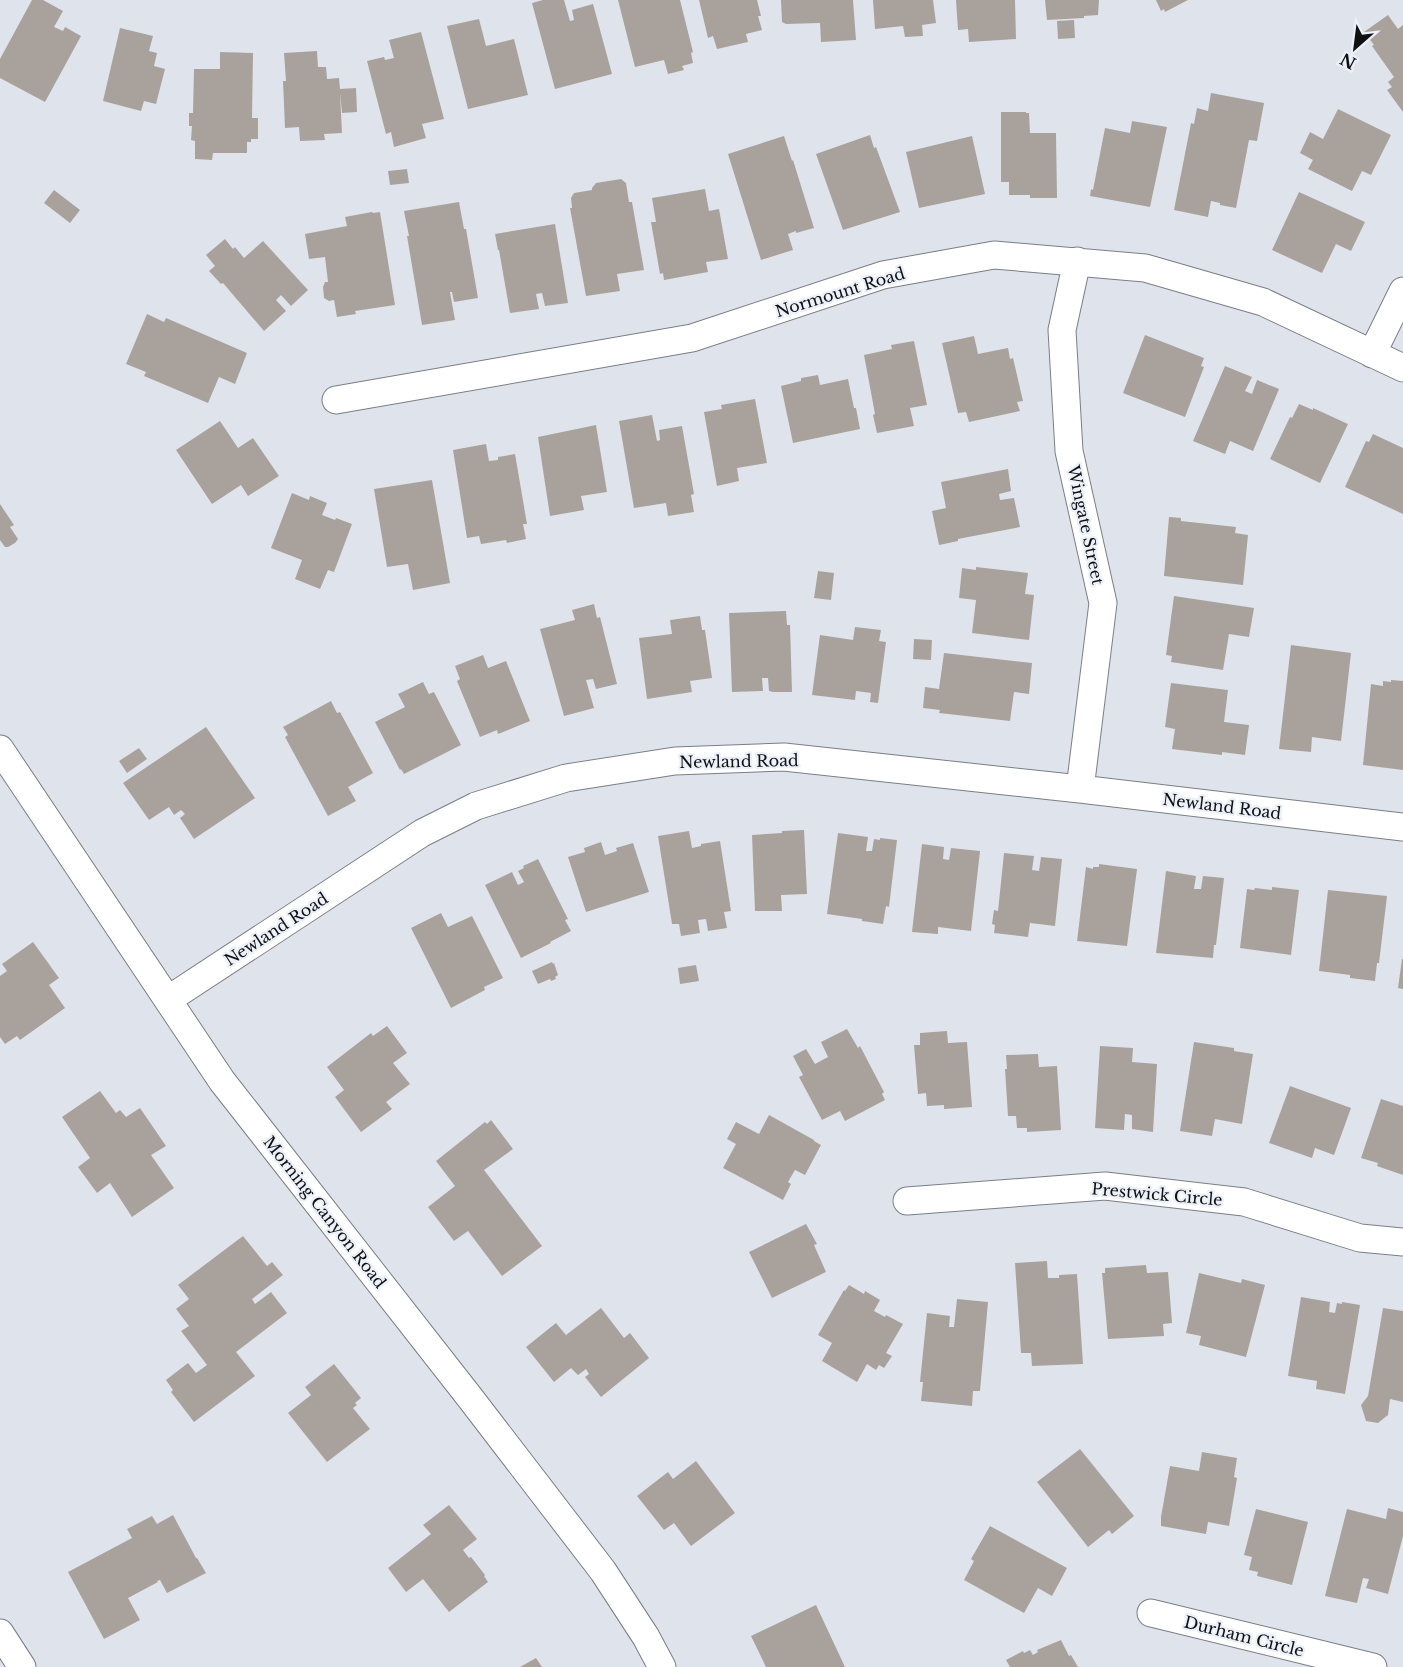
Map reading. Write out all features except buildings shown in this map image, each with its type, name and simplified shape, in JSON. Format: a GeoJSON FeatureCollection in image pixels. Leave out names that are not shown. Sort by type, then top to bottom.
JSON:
{"type":"FeatureCollection","features":[{"type":"Feature","properties":{"kind":"street","name":"Normount Road"},"geometry":{"type":"LineString","coordinates":[[336,400],[692,338],[883,275],[994,255],[1145,268],[1263,302],[1403,368]]}},
{"type":"Feature","properties":{"kind":"street","name":"Wingate Street"},"geometry":{"type":"LineString","coordinates":[[1077,261],[1062,330],[1070,451],[1103,603],[1080,789]]}},
{"type":"Feature","properties":{"kind":"street"},"geometry":{"type":"LineString","coordinates":[[1372,354],[1403,291]]}},
{"type":"Feature","properties":{"kind":"street","name":"Morning Canyon Road"},"geometry":{"type":"LineString","coordinates":[[0,748],[222,1080],[603,1570],[646,1637],[662,1667]]}},
{"type":"Feature","properties":{"kind":"street","name":"Newland Road"},"geometry":{"type":"LineString","coordinates":[[169,999],[422,833],[476,806],[566,778],[675,761],[784,757],[1403,827]]}},
{"type":"Feature","properties":{"kind":"street","name":"Prestwick Circle"},"geometry":{"type":"LineString","coordinates":[[907,1202],[1105,1186],[1244,1202],[1360,1238],[1403,1242]]}},
{"type":"Feature","properties":{"kind":"street","name":"Durham Circle"},"geometry":{"type":"LineString","coordinates":[[1151,1613],[1372,1667]]}},
{"type":"Feature","properties":{"kind":"street"},"geometry":{"type":"LineString","coordinates":[[0,1633],[22,1667]]}}]}
